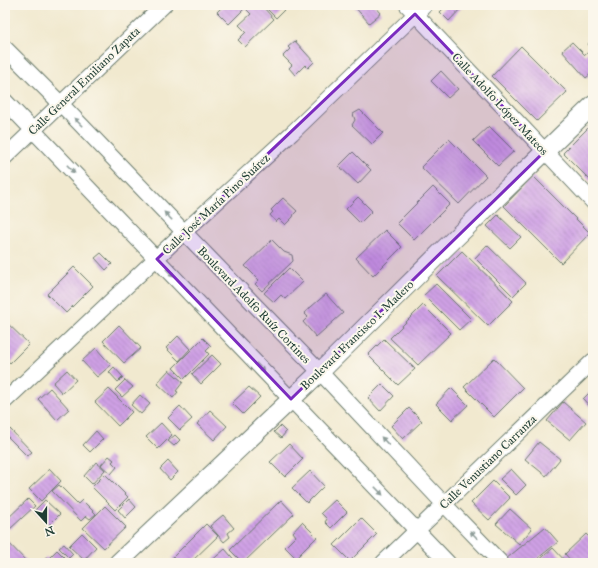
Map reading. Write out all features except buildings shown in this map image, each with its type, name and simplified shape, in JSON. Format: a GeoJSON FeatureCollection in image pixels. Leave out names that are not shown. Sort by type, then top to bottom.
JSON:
{"type":"FeatureCollection","features":[{"type":"Feature","properties":{"kind":"street","name":"Calle General Emiliano Zapata"},"geometry":{"type":"LineString","coordinates":[[5,157],[164,5]]}},
{"type":"Feature","properties":{"kind":"street","name":"Calle Adolfo López Mateos"},"geometry":{"type":"LineString","coordinates":[[415,8],[544,152],[593,202]]}},
{"type":"Feature","properties":{"kind":"street","name":"Calle José María Pino Suárez"},"geometry":{"type":"LineString","coordinates":[[5,401],[184,232],[292,133],[415,8]]}},
{"type":"Feature","properties":{"kind":"street","name":"Boulevard Adolfo Ruíz Cortines"},"geometry":{"type":"LineString","coordinates":[[5,48],[320,372],[501,563]]}},
{"type":"Feature","properties":{"kind":"street"},"geometry":{"type":"LineString","coordinates":[[5,101],[448,563]]}},
{"type":"Feature","properties":{"kind":"street","name":"Boulevard Francisco I. Madero"},"geometry":{"type":"LineString","coordinates":[[118,563],[320,372],[593,105]]}},
{"type":"Feature","properties":{"kind":"street","name":"Calle Venustiano Carranza"},"geometry":{"type":"LineString","coordinates":[[383,563],[593,361]]}},
{"type":"Feature","properties":{"kind":"highlighted area"},"geometry":{"type":"Polygon","coordinates":[[[415,14],[545,151],[291,399],[157,259],[415,14]]]}}]}
